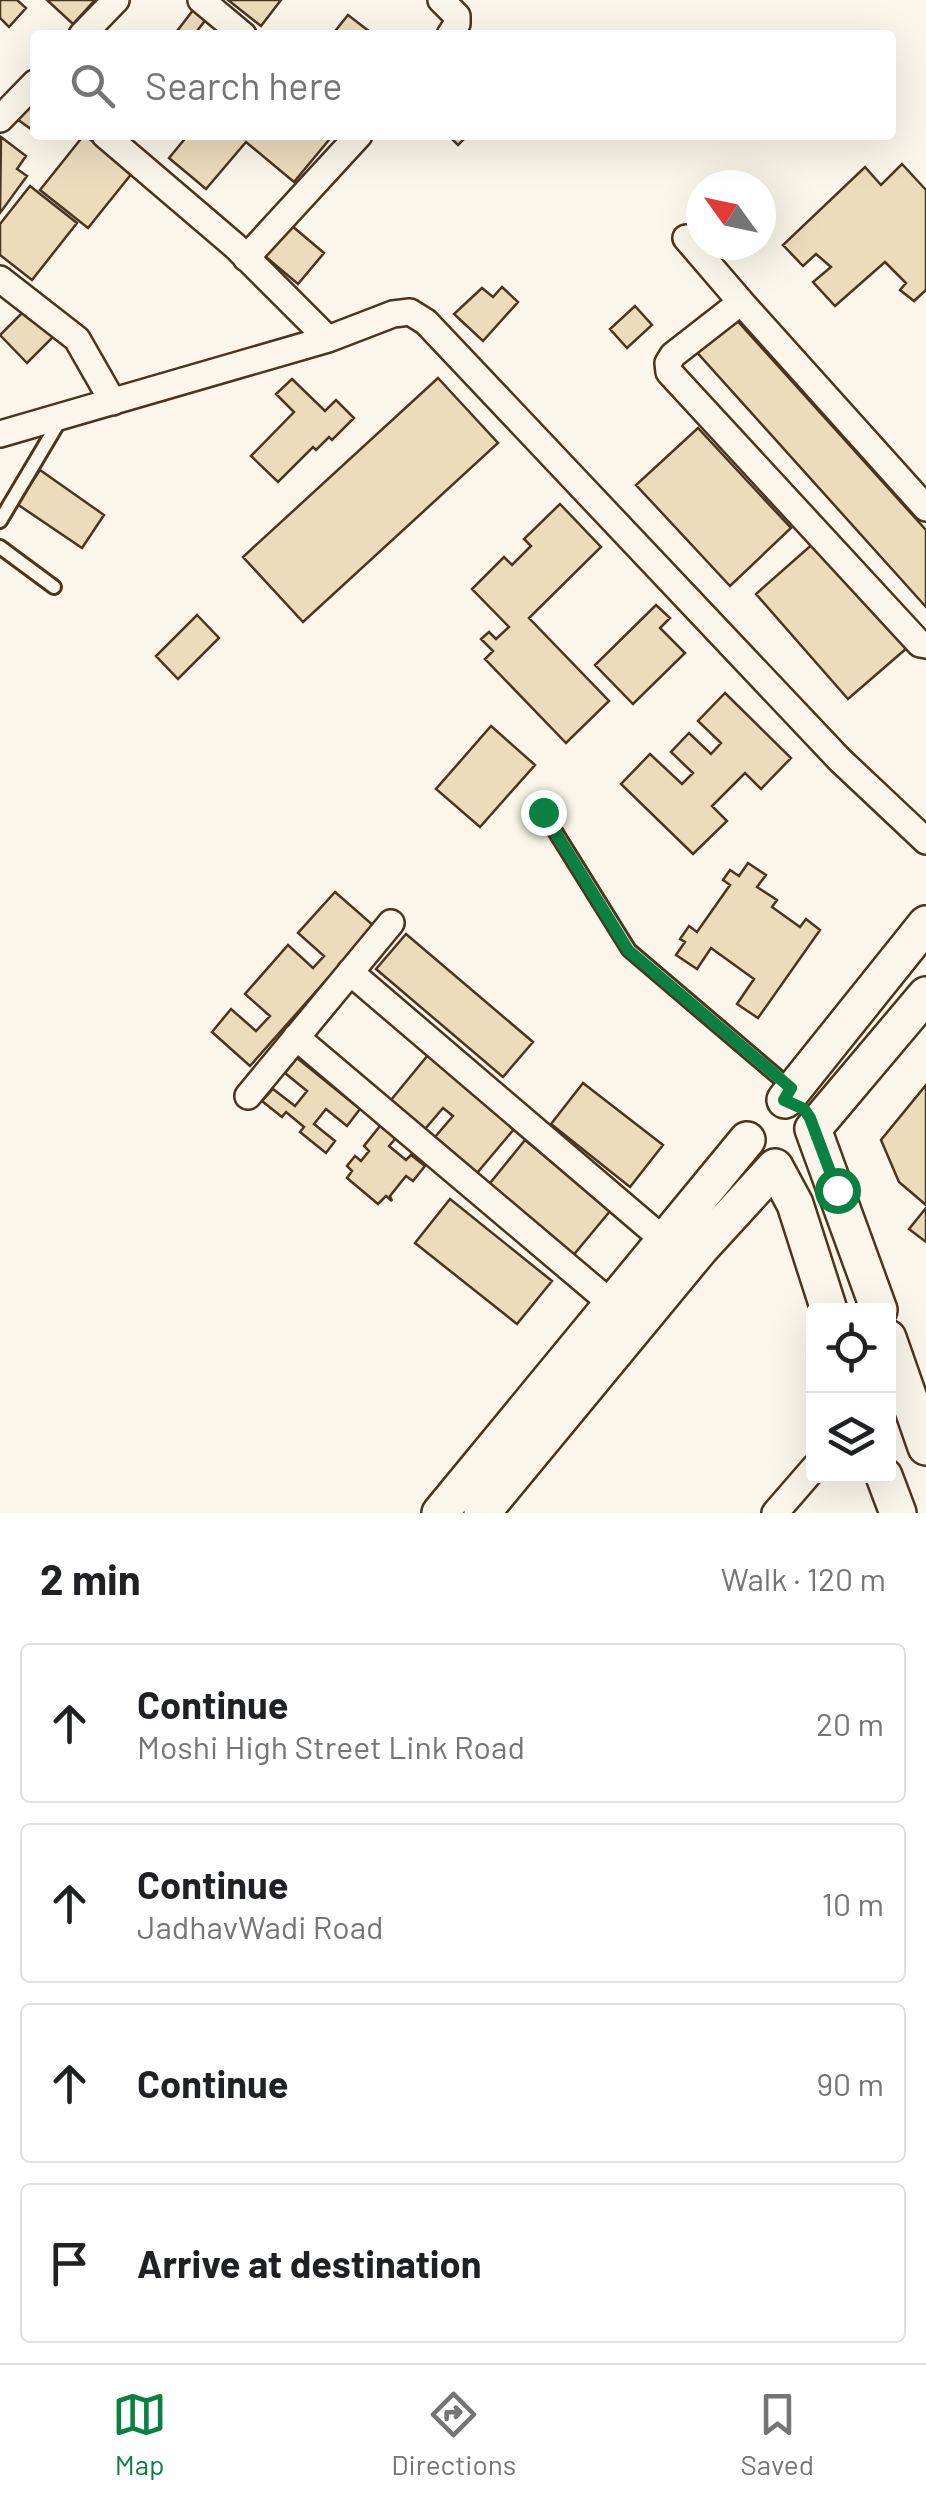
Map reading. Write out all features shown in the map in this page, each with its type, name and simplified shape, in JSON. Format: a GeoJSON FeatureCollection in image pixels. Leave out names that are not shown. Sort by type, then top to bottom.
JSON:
{"type":"FeatureCollection","features":[{"type":"Feature","properties":{"kind":"street"},"geometry":{"type":"LineString","coordinates":[[87,30],[116,0]]}},
{"type":"Feature","properties":{"kind":"street"},"geometry":{"type":"LineString","coordinates":[[201,0],[237,30]]}},
{"type":"Feature","properties":{"kind":"street"},"geometry":{"type":"LineString","coordinates":[[442,0],[457,16],[453,30]]}},
{"type":"Feature","properties":{"kind":"street"},"geometry":{"type":"LineString","coordinates":[[0,119],[30,87]]}},
{"type":"Feature","properties":{"kind":"street"},"geometry":{"type":"LineString","coordinates":[[111,140],[246,258],[328,339]]}},
{"type":"Feature","properties":{"kind":"street"},"geometry":{"type":"LineString","coordinates":[[246,258],[355,140]]}},
{"type":"Feature","properties":{"kind":"street"},"geometry":{"type":"LineString","coordinates":[[705,260],[926,508]]}},
{"type":"Feature","properties":{"kind":"street"},"geometry":{"type":"LineString","coordinates":[[0,279],[77,338],[112,402]]}},
{"type":"Feature","properties":{"kind":"street"},"geometry":{"type":"LineString","coordinates":[[741,302],[674,355],[668,363],[670,372],[920,644],[926,644]]}},
{"type":"Feature","properties":{"kind":"street"},"geometry":{"type":"LineString","coordinates":[[0,434],[410,312],[426,322],[840,760],[926,841]]}},
{"type":"Feature","properties":{"kind":"street"},"geometry":{"type":"LineString","coordinates":[[248,1096],[392,923]]}},
{"type":"Feature","properties":{"kind":"street"},"geometry":{"type":"LineString","coordinates":[[926,924],[788,1094],[755,1110],[746,1130],[756,1158],[775,1167],[795,1164],[803,1158],[810,1150],[814,1129],[926,995]]}},
{"type":"Feature","properties":{"kind":"street"},"geometry":{"type":"LineString","coordinates":[[350,972],[664,1241]]}},
{"type":"Feature","properties":{"kind":"street"},"geometry":{"type":"LineString","coordinates":[[296,1037],[612,1304]]}},
{"type":"Feature","properties":{"kind":"street"},"geometry":{"type":"LineString","coordinates":[[788,1094],[804,1109],[814,1129],[876,1303]]}},
{"type":"Feature","properties":{"kind":"street"},"geometry":{"type":"LineString","coordinates":[[440,1513],[747,1140]]}},
{"type":"Feature","properties":{"kind":"street"},"geometry":{"type":"LineString","coordinates":[[775,1167],[794,1204],[827,1303]]}},
{"type":"Feature","properties":{"kind":"street"},"geometry":{"type":"LineString","coordinates":[[482,1513],[700,1249],[775,1167]]}},
{"type":"Feature","properties":{"kind":"street"},"geometry":{"type":"LineString","coordinates":[[896,1361],[926,1447]]}},
{"type":"Feature","properties":{"kind":"street"},"geometry":{"type":"LineString","coordinates":[[776,1513],[806,1477]]}},
{"type":"Feature","properties":{"kind":"street"},"geometry":{"type":"LineString","coordinates":[[887,1483],[898,1513]]}},
{"type":"Feature","properties":{"kind":"lane"},"geometry":{"type":"LineString","coordinates":[[0,521],[62,416]]}},
{"type":"Feature","properties":{"kind":"lane"},"geometry":{"type":"LineString","coordinates":[[0,547],[54,587]]}},
{"type":"Feature","properties":{"kind":"lane"},"geometry":{"type":"LineString","coordinates":[[543,812],[628,950],[788,1094]]}},
{"type":"Feature","properties":{"kind":"building"},"geometry":{"type":"Polygon","coordinates":[[[0,0],[17,0],[26,8],[9,27],[0,18],[0,0]]]}},
{"type":"Feature","properties":{"kind":"building"},"geometry":{"type":"Polygon","coordinates":[[[47,0],[95,0],[73,24],[47,0]]]}},
{"type":"Feature","properties":{"kind":"building"},"geometry":{"type":"Polygon","coordinates":[[[228,0],[281,0],[261,26],[228,0]]]}},
{"type":"Feature","properties":{"kind":"building"},"geometry":{"type":"Polygon","coordinates":[[[197,5],[210,14],[198,30],[178,30],[197,5]]]}},
{"type":"Feature","properties":{"kind":"building"},"geometry":{"type":"Polygon","coordinates":[[[348,15],[368,30],[336,30],[348,15]]]}},
{"type":"Feature","properties":{"kind":"building"},"geometry":{"type":"Polygon","coordinates":[[[30,100],[30,128],[17,119],[30,100]]]}},
{"type":"Feature","properties":{"kind":"building"},"geometry":{"type":"Polygon","coordinates":[[[1,137],[26,156],[17,169],[27,176],[0,213],[1,137]]]}},
{"type":"Feature","properties":{"kind":"building"},"geometry":{"type":"Polygon","coordinates":[[[80,140],[91,140],[133,172],[88,228],[40,190],[80,140]]]}},
{"type":"Feature","properties":{"kind":"building"},"geometry":{"type":"Polygon","coordinates":[[[184,140],[329,140],[294,182],[246,142],[206,189],[169,158],[184,140]]]}},
{"type":"Feature","properties":{"kind":"building"},"geometry":{"type":"Polygon","coordinates":[[[902,164],[926,190],[926,290],[914,301],[900,290],[906,283],[885,262],[835,306],[813,282],[831,267],[816,254],[803,266],[783,245],[865,167],[881,185],[902,164]]]}},
{"type":"Feature","properties":{"kind":"building"},"geometry":{"type":"Polygon","coordinates":[[[30,186],[77,223],[32,280],[0,255],[0,224],[30,186]]]}},
{"type":"Feature","properties":{"kind":"building"},"geometry":{"type":"Polygon","coordinates":[[[285,220],[324,253],[298,284],[259,251],[285,220]]]}},
{"type":"Feature","properties":{"kind":"building"},"geometry":{"type":"Polygon","coordinates":[[[502,287],[518,302],[483,341],[454,314],[482,288],[493,297],[502,287]]]}},
{"type":"Feature","properties":{"kind":"building"},"geometry":{"type":"Polygon","coordinates":[[[635,306],[652,325],[627,348],[610,329],[635,306]]]}},
{"type":"Feature","properties":{"kind":"building"},"geometry":{"type":"Polygon","coordinates":[[[27,308],[54,336],[27,363],[0,335],[27,308]]]}},
{"type":"Feature","properties":{"kind":"building"},"geometry":{"type":"Polygon","coordinates":[[[732,315],[926,530],[926,607],[694,349],[732,315]]]}},
{"type":"Feature","properties":{"kind":"building"},"geometry":{"type":"Polygon","coordinates":[[[438,378],[498,443],[303,622],[243,557],[438,378]]]}},
{"type":"Feature","properties":{"kind":"building"},"geometry":{"type":"Polygon","coordinates":[[[292,379],[325,411],[336,400],[354,418],[332,440],[329,437],[316,450],[313,447],[278,482],[251,456],[294,412],[276,394],[292,379]]]}},
{"type":"Feature","properties":{"kind":"building"},"geometry":{"type":"Polygon","coordinates":[[[698,428],[791,528],[730,586],[636,485],[698,428]]]}},
{"type":"Feature","properties":{"kind":"building"},"geometry":{"type":"Polygon","coordinates":[[[40,470],[104,515],[82,548],[17,504],[40,470]]]}},
{"type":"Feature","properties":{"kind":"building"},"geometry":{"type":"Polygon","coordinates":[[[560,504],[601,547],[529,618],[609,701],[566,743],[485,659],[493,651],[481,639],[489,632],[496,639],[509,627],[472,589],[504,557],[512,565],[531,546],[524,539],[560,504]]]}},
{"type":"Feature","properties":{"kind":"building"},"geometry":{"type":"Polygon","coordinates":[[[816,541],[908,647],[848,699],[756,594],[816,541]]]}},
{"type":"Feature","properties":{"kind":"building"},"geometry":{"type":"Polygon","coordinates":[[[656,605],[670,618],[660,628],[685,653],[633,704],[595,665],[656,605]]]}},
{"type":"Feature","properties":{"kind":"building"},"geometry":{"type":"Polygon","coordinates":[[[197,615],[219,638],[178,679],[156,656],[197,615]]]}},
{"type":"Feature","properties":{"kind":"building"},"geometry":{"type":"Polygon","coordinates":[[[725,693],[791,758],[761,789],[745,773],[712,806],[727,821],[693,854],[621,784],[650,754],[682,784],[693,773],[671,752],[689,733],[711,754],[721,743],[698,721],[725,693]]]}},
{"type":"Feature","properties":{"kind":"building"},"geometry":{"type":"Polygon","coordinates":[[[491,726],[535,765],[480,827],[436,789],[491,726]]]}},
{"type":"Feature","properties":{"kind":"building"},"geometry":{"type":"Polygon","coordinates":[[[748,863],[766,875],[757,887],[777,900],[772,907],[800,927],[806,919],[820,930],[758,1018],[737,1004],[754,979],[711,948],[697,969],[676,955],[689,926],[697,932],[730,885],[723,880],[730,870],[739,876],[748,863]]]}},
{"type":"Feature","properties":{"kind":"building"},"geometry":{"type":"Polygon","coordinates":[[[335,892],[374,926],[250,1066],[212,1032],[231,1009],[256,1031],[270,1016],[245,994],[288,945],[313,968],[324,956],[298,933],[335,892]]]}},
{"type":"Feature","properties":{"kind":"building"},"geometry":{"type":"Polygon","coordinates":[[[406,934],[533,1042],[503,1077],[376,969],[406,934]]]}},
{"type":"Feature","properties":{"kind":"building"},"geometry":{"type":"Polygon","coordinates":[[[428,1055],[515,1128],[477,1173],[435,1137],[453,1116],[443,1108],[425,1129],[391,1100],[428,1055]]]}},
{"type":"Feature","properties":{"kind":"building"},"geometry":{"type":"Polygon","coordinates":[[[297,1058],[360,1109],[347,1126],[326,1109],[314,1124],[335,1141],[326,1153],[300,1132],[304,1127],[286,1112],[282,1117],[262,1101],[273,1089],[295,1106],[307,1091],[285,1073],[297,1058]]]}},
{"type":"Feature","properties":{"kind":"building"},"geometry":{"type":"Polygon","coordinates":[[[583,1083],[663,1145],[630,1187],[551,1124],[583,1083]]]}},
{"type":"Feature","properties":{"kind":"building"},"geometry":{"type":"Polygon","coordinates":[[[926,1085],[926,1205],[899,1182],[881,1140],[926,1085]]]}},
{"type":"Feature","properties":{"kind":"building"},"geometry":{"type":"Polygon","coordinates":[[[380,1126],[396,1138],[389,1146],[406,1160],[411,1155],[425,1166],[413,1181],[406,1176],[390,1196],[392,1201],[386,1196],[378,1204],[347,1178],[352,1171],[347,1166],[355,1156],[361,1161],[369,1151],[364,1146],[380,1126]]]}},
{"type":"Feature","properties":{"kind":"building"},"geometry":{"type":"Polygon","coordinates":[[[525,1140],[611,1210],[571,1258],[486,1188],[525,1140]]]}},
{"type":"Feature","properties":{"kind":"building"},"geometry":{"type":"Polygon","coordinates":[[[450,1199],[552,1281],[517,1324],[415,1243],[450,1199]]]}},
{"type":"Feature","properties":{"kind":"building"},"geometry":{"type":"Polygon","coordinates":[[[926,1208],[926,1242],[909,1229],[926,1208]]]}},
{"type":"Feature","properties":{"kind":"route"},"geometry":{"type":"LineString","coordinates":[[543,812],[628,950],[791,1088],[784,1100],[804,1109],[810,1118],[837,1190]]}}]}
